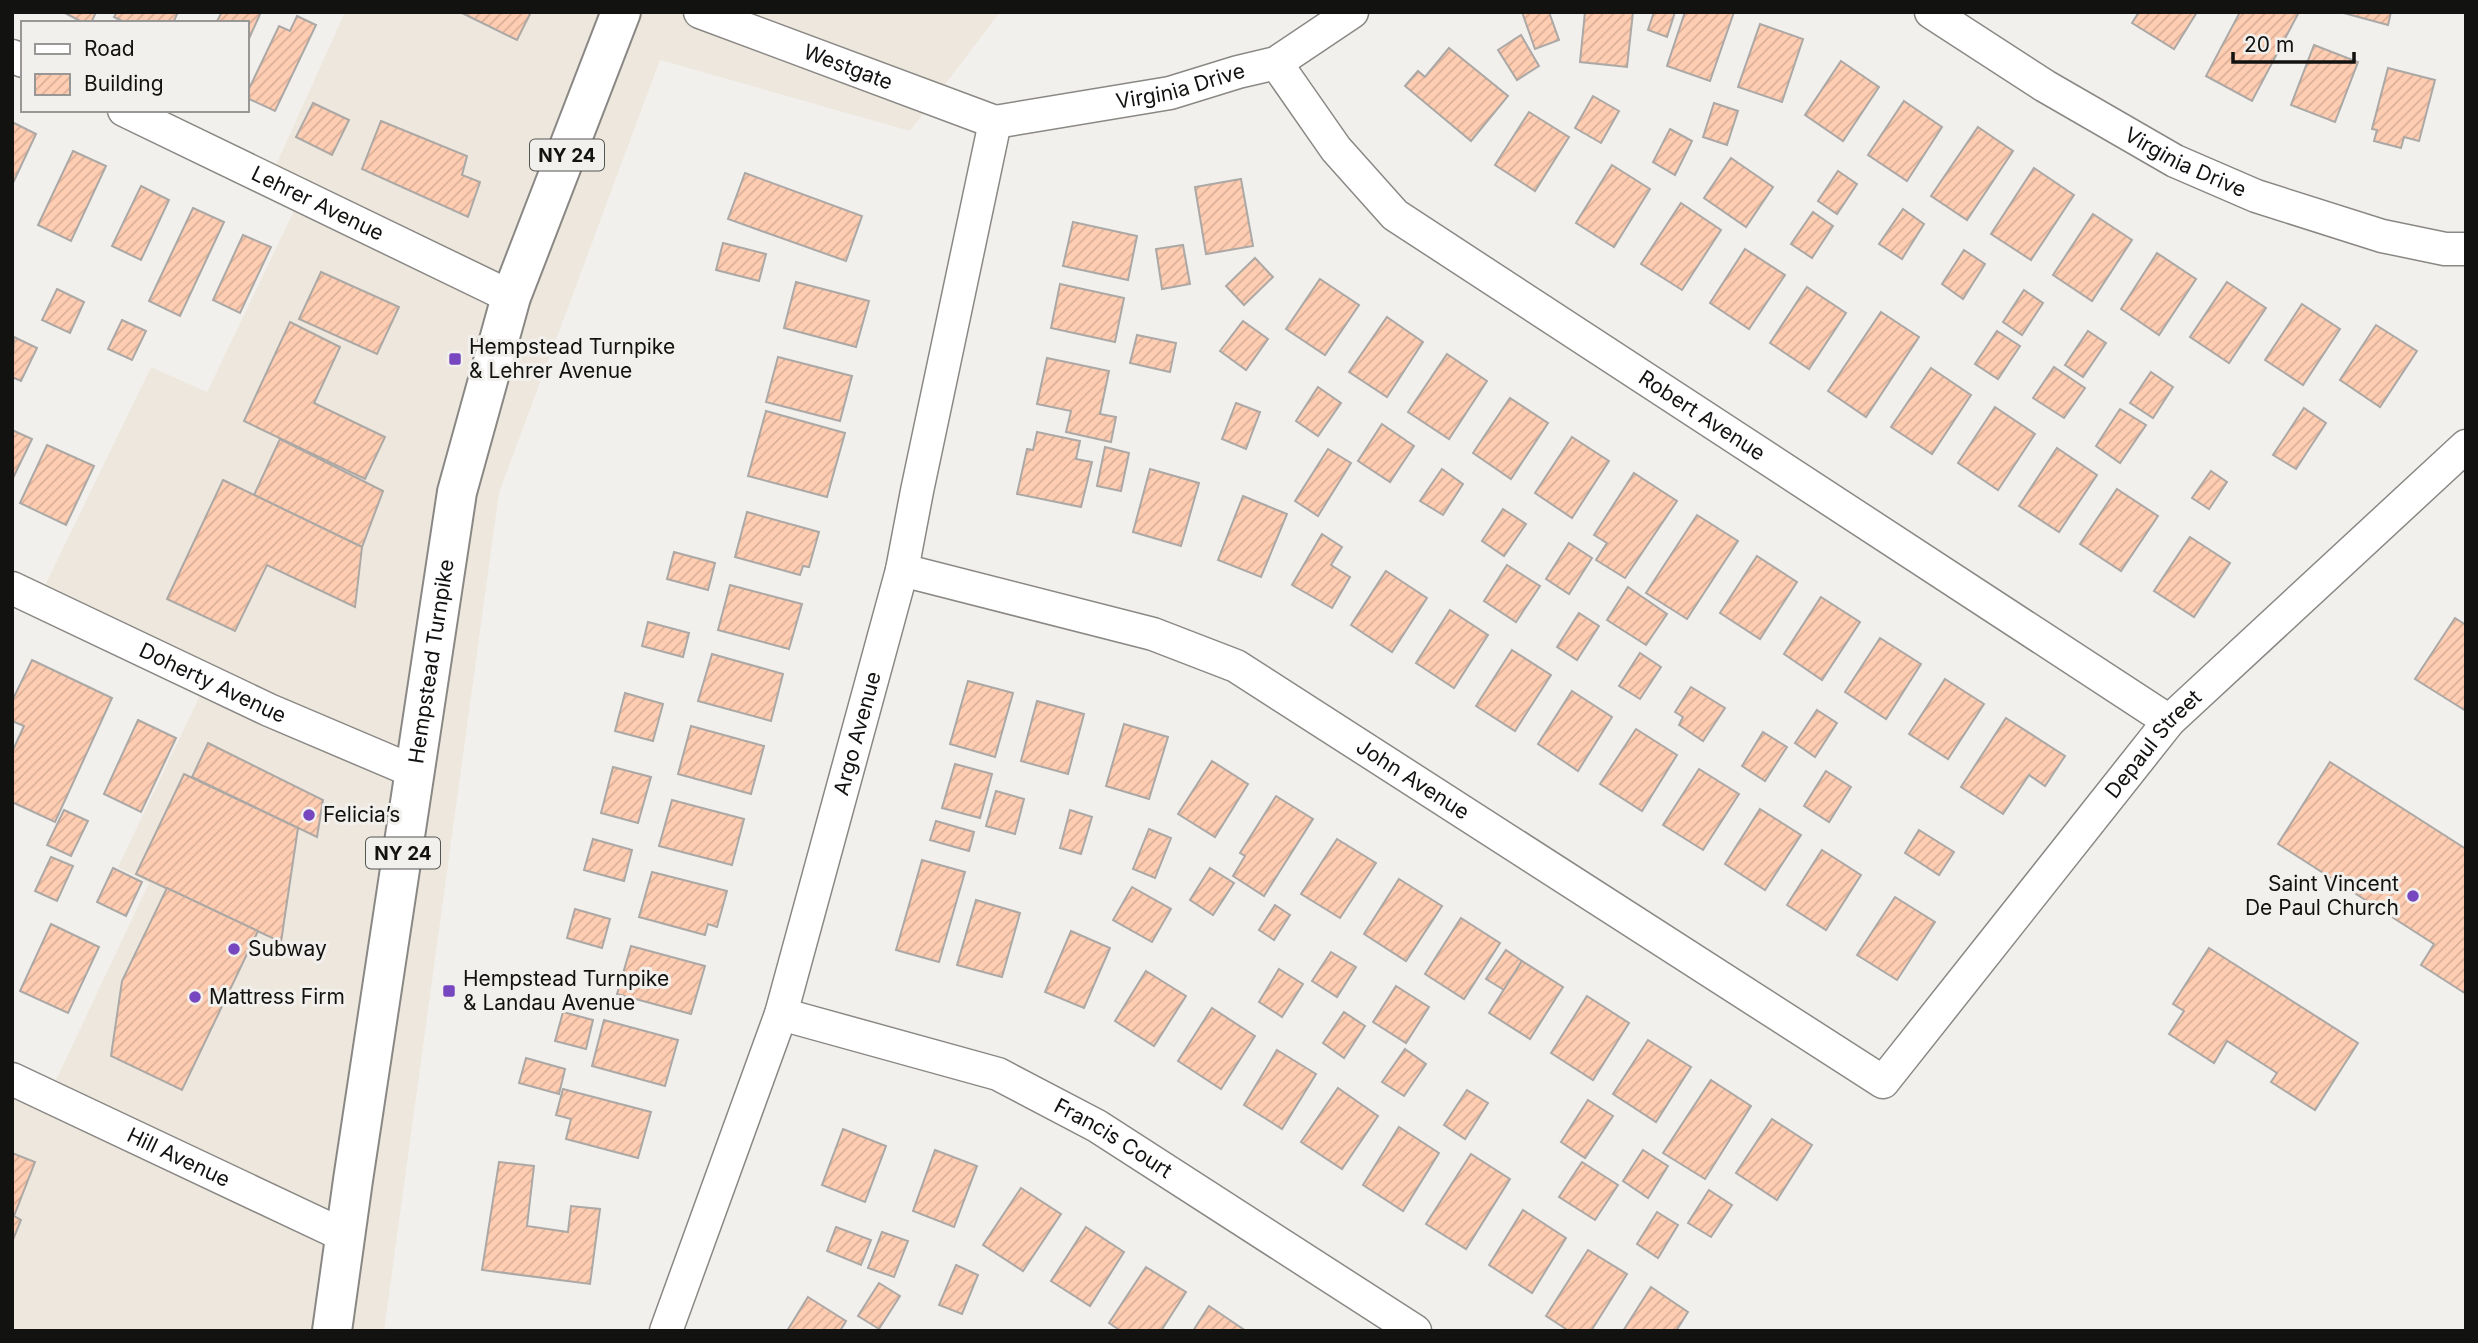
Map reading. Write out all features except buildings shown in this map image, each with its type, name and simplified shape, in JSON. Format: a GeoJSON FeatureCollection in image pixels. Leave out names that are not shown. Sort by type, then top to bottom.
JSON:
{"type":"FeatureCollection","features":[{"type":"Feature","properties":{"kind":"main road","name":"Hempstead Turnpike"},"geometry":{"type":"LineString","coordinates":[[332,1331],[457,492],[511,297],[621,12]]}},
{"type":"Feature","properties":{"kind":"street","name":"Westgate"},"geometry":{"type":"LineString","coordinates":[[699,12],[995,122]]}},
{"type":"Feature","properties":{"kind":"street","name":"Virginia Drive"},"geometry":{"type":"LineString","coordinates":[[995,122],[1170,93],[1276,63],[1352,12]]}},
{"type":"Feature","properties":{"kind":"street","name":"Virginia Drive"},"geometry":{"type":"LineString","coordinates":[[1931,12],[2045,86],[2175,161],[2256,196],[2382,236],[2445,250],[2466,249]]}},
{"type":"Feature","properties":{"kind":"street","name":"Robert Avenue"},"geometry":{"type":"LineString","coordinates":[[1276,63],[1336,149],[1395,215],[2169,721]]}},
{"type":"Feature","properties":{"kind":"street","name":"Lehrer Avenue"},"geometry":{"type":"LineString","coordinates":[[128,112],[511,297]]}},
{"type":"Feature","properties":{"kind":"street","name":"Argo Avenue"},"geometry":{"type":"LineString","coordinates":[[666,1331],[781,1014],[902,569],[995,122]]}},
{"type":"Feature","properties":{"kind":"street","name":"Depaul Street"},"geometry":{"type":"LineString","coordinates":[[1883,1082],[2169,721],[2466,446]]}},
{"type":"Feature","properties":{"kind":"street","name":"John Avenue"},"geometry":{"type":"LineString","coordinates":[[902,569],[1153,634],[1236,666],[1883,1082]]}},
{"type":"Feature","properties":{"kind":"street","name":"Doherty Avenue"},"geometry":{"type":"LineString","coordinates":[[12,588],[270,710],[415,772]]}},
{"type":"Feature","properties":{"kind":"street","name":"Francis Court"},"geometry":{"type":"LineString","coordinates":[[781,1014],[998,1074],[1097,1126],[1415,1331]]}},
{"type":"Feature","properties":{"kind":"street","name":"Hill Avenue"},"geometry":{"type":"LineString","coordinates":[[12,1079],[345,1236]]}},
{"type":"Feature","properties":{"kind":"shaded area"},"geometry":{"type":"Polygon","coordinates":[[[345,12],[1000,12],[910,131],[660,60],[499,493],[384,1331],[12,1331],[12,1083],[47,1099],[149,883],[118,867],[204,687],[36,604],[151,367],[207,392],[303,192],[271,176],[345,12]]]}},
{"type":"Feature","properties":{"kind":"place","name":"Hempstead Turnpike & Lehrer Avenue"},"geometry":{"type":"Point","coordinates":[455,359]}},
{"type":"Feature","properties":{"kind":"place","name":"Felicia’s"},"geometry":{"type":"Point","coordinates":[309,815]}},
{"type":"Feature","properties":{"kind":"place","name":"Saint Vincent De Paul Church"},"geometry":{"type":"Point","coordinates":[2413,896]}},
{"type":"Feature","properties":{"kind":"place","name":"Subway"},"geometry":{"type":"Point","coordinates":[234,949]}},
{"type":"Feature","properties":{"kind":"place","name":"Hempstead Turnpike & Landau Avenue"},"geometry":{"type":"Point","coordinates":[449,991]}},
{"type":"Feature","properties":{"kind":"place","name":"Mattress Firm"},"geometry":{"type":"Point","coordinates":[195,997]}}]}
